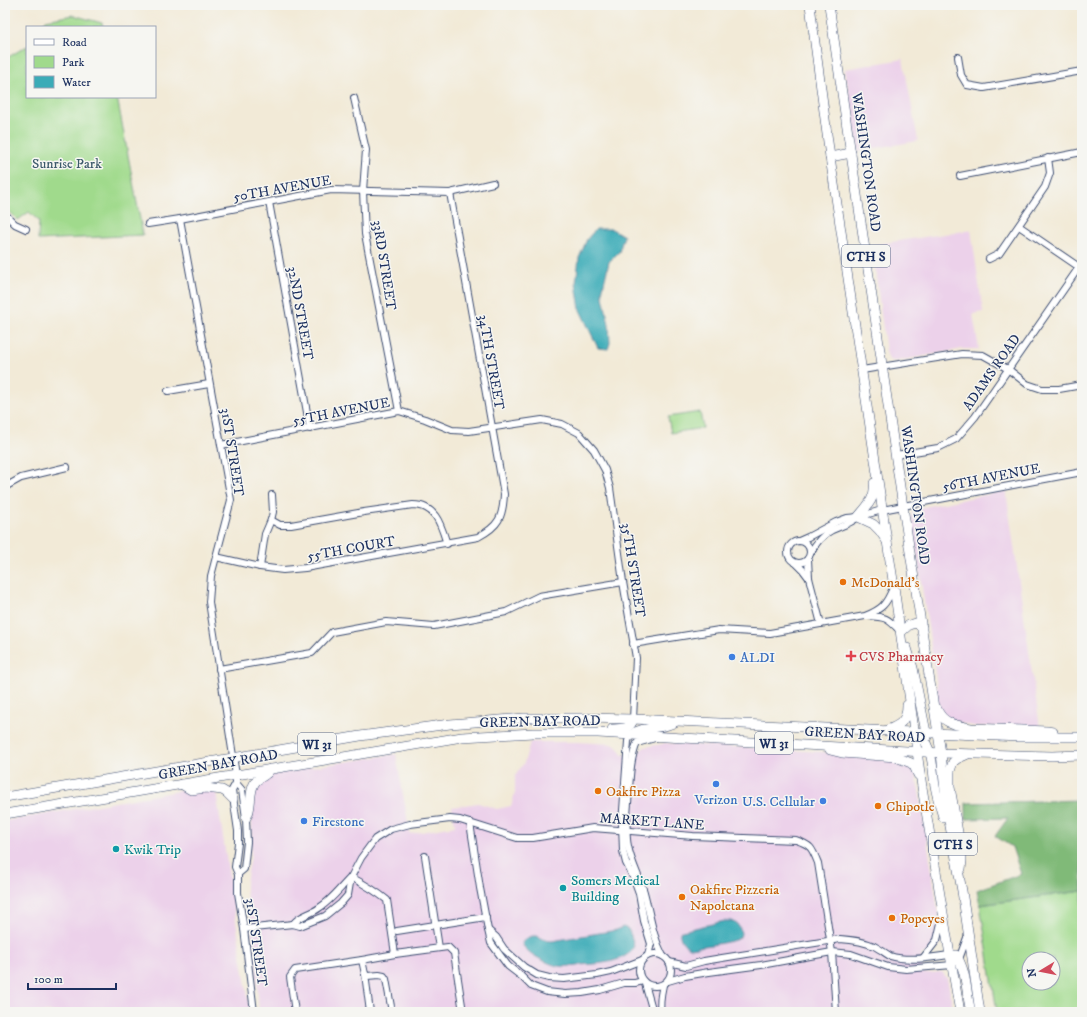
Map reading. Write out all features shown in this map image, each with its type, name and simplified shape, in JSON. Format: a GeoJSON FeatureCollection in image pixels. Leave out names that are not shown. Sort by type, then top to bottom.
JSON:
{"type":"FeatureCollection","features":[{"type":"Feature","properties":{"kind":"main road","name":"CTH S"},"geometry":{"type":"LineString","coordinates":[[810,5],[830,157],[901,632],[922,787],[950,955]]}},
{"type":"Feature","properties":{"kind":"main road","name":"WASHINGTON ROAD"},"geometry":{"type":"LineString","coordinates":[[830,5],[882,366],[941,753],[947,810],[960,880],[980,1012]]}},
{"type":"Feature","properties":{"kind":"main road"},"geometry":{"type":"LineString","coordinates":[[830,157],[851,153]]}},
{"type":"Feature","properties":{"kind":"main road"},"geometry":{"type":"LineString","coordinates":[[874,449],[872,466],[875,490],[870,502],[858,517],[879,530],[887,541]]}},
{"type":"Feature","properties":{"kind":"main road"},"geometry":{"type":"LineString","coordinates":[[922,627],[916,623],[909,625],[901,632],[913,668],[929,742],[941,753]]}},
{"type":"Feature","properties":{"kind":"main road"},"geometry":{"type":"LineString","coordinates":[[884,731],[901,723],[906,715],[908,705],[904,656]]}},
{"type":"Feature","properties":{"kind":"main road"},"geometry":{"type":"LineString","coordinates":[[933,700],[941,718],[947,722],[970,728],[1047,731],[1079,737]]}},
{"type":"Feature","properties":{"kind":"main road","name":"GREEN BAY ROAD"},"geometry":{"type":"LineString","coordinates":[[5,797],[360,736],[450,724],[524,718],[633,719],[1019,737],[1079,737]]}},
{"type":"Feature","properties":{"kind":"main road"},"geometry":{"type":"LineString","coordinates":[[598,733],[609,729],[628,727],[631,725],[633,719]]}},
{"type":"Feature","properties":{"kind":"main road"},"geometry":{"type":"LineString","coordinates":[[631,735],[640,729],[665,727],[676,721]]}},
{"type":"Feature","properties":{"kind":"main road"},"geometry":{"type":"LineString","coordinates":[[914,732],[921,736],[930,752],[938,797],[960,880]]}},
{"type":"Feature","properties":{"kind":"main road","name":"GREEN BAY ROAD"},"geometry":{"type":"LineString","coordinates":[[5,814],[181,784],[236,779],[271,769],[462,737],[533,733],[598,733],[941,753],[1052,756],[1082,755]]}},
{"type":"Feature","properties":{"kind":"main road"},"geometry":{"type":"LineString","coordinates":[[817,745],[842,754],[896,757],[903,759],[914,766],[922,787]]}},
{"type":"Feature","properties":{"kind":"main road"},"geometry":{"type":"LineString","coordinates":[[960,880],[962,861],[950,787],[950,771],[953,762],[961,756],[971,754]]}},
{"type":"Feature","properties":{"kind":"main road"},"geometry":{"type":"LineString","coordinates":[[246,818],[250,813],[252,787],[254,782],[271,769]]}},
{"type":"Feature","properties":{"kind":"main road"},"geometry":{"type":"LineString","coordinates":[[181,784],[191,790],[206,788],[222,790],[233,799]]}},
{"type":"Feature","properties":{"kind":"main road"},"geometry":{"type":"LineString","coordinates":[[950,955],[956,955],[955,962],[960,1012]]}},
{"type":"Feature","properties":{"kind":"main road"},"geometry":{"type":"LineString","coordinates":[[955,962],[964,975],[971,1012]]}},
{"type":"Feature","properties":{"kind":"street"},"geometry":{"type":"LineString","coordinates":[[958,57],[961,75],[967,85],[984,88],[1082,71]]}},
{"type":"Feature","properties":{"kind":"street","name":"33RD STREET"},"geometry":{"type":"LineString","coordinates":[[354,98],[366,150],[363,191],[365,234],[399,412]]}},
{"type":"Feature","properties":{"kind":"street"},"geometry":{"type":"LineString","coordinates":[[960,176],[1082,152]]}},
{"type":"Feature","properties":{"kind":"street"},"geometry":{"type":"LineString","coordinates":[[989,259],[999,254],[1046,187],[1050,173],[1048,158]]}},
{"type":"Feature","properties":{"kind":"street","name":"50TH AVENUE"},"geometry":{"type":"LineString","coordinates":[[148,224],[331,190],[450,193],[493,183]]}},
{"type":"Feature","properties":{"kind":"street","name":"34TH STREET"},"geometry":{"type":"LineString","coordinates":[[450,193],[504,494],[503,508],[497,523],[490,531]]}},
{"type":"Feature","properties":{"kind":"street","name":"32ND STREET"},"geometry":{"type":"LineString","coordinates":[[269,202],[310,429]]}},
{"type":"Feature","properties":{"kind":"street"},"geometry":{"type":"LineString","coordinates":[[5,214],[16,224],[26,229]]}},
{"type":"Feature","properties":{"kind":"street","name":"31ST STREET"},"geometry":{"type":"LineString","coordinates":[[180,219],[231,500],[211,576],[209,602],[236,779],[242,790],[246,818],[247,842],[244,869],[238,874]]}},
{"type":"Feature","properties":{"kind":"street"},"geometry":{"type":"LineString","coordinates":[[1019,226],[1081,266]]}},
{"type":"Feature","properties":{"kind":"street","name":"ADAMS ROAD"},"geometry":{"type":"LineString","coordinates":[[896,455],[938,448],[956,439],[975,417],[1081,266]]}},
{"type":"Feature","properties":{"kind":"street"},"geometry":{"type":"LineString","coordinates":[[862,370],[962,354],[983,354],[1008,369],[1027,384],[1042,389],[1059,389],[1082,385]]}},
{"type":"Feature","properties":{"kind":"street"},"geometry":{"type":"LineString","coordinates":[[168,391],[210,384]]}},
{"type":"Feature","properties":{"kind":"street","name":"55TH AVENUE"},"geometry":{"type":"LineString","coordinates":[[221,445],[399,412],[425,419],[452,430],[469,431],[542,420],[562,424],[579,433]]}},
{"type":"Feature","properties":{"kind":"street","name":"35TH STREET"},"geometry":{"type":"LineString","coordinates":[[579,433],[594,450],[605,470],[610,488],[623,582],[636,658],[633,719]]}},
{"type":"Feature","properties":{"kind":"street"},"geometry":{"type":"LineString","coordinates":[[5,488],[21,478],[67,467]]}},
{"type":"Feature","properties":{"kind":"street","name":"56TH AVENUE"},"geometry":{"type":"LineString","coordinates":[[799,541],[847,518],[1082,472]]}},
{"type":"Feature","properties":{"kind":"street"},"geometry":{"type":"LineString","coordinates":[[260,567],[265,534],[273,512],[272,495]]}},
{"type":"Feature","properties":{"kind":"street"},"geometry":{"type":"LineString","coordinates":[[271,520],[280,525],[290,525],[364,512],[420,505],[434,513],[447,544]]}},
{"type":"Feature","properties":{"kind":"street","name":"56TH AVENUE"},"geometry":{"type":"LineString","coordinates":[[809,556],[815,544],[832,530],[853,522],[858,517]]}},
{"type":"Feature","properties":{"kind":"street","name":"55TH COURT"},"geometry":{"type":"LineString","coordinates":[[216,556],[260,567],[283,570],[305,568],[447,544],[478,537],[490,531]]}},
{"type":"Feature","properties":{"kind":"street"},"geometry":{"type":"LineString","coordinates":[[808,578],[810,550],[802,541],[795,542],[790,546],[788,552],[790,559],[803,570],[808,578],[821,624]]}},
{"type":"Feature","properties":{"kind":"street"},"geometry":{"type":"LineString","coordinates":[[796,563],[802,563],[809,556]]}},
{"type":"Feature","properties":{"kind":"street"},"geometry":{"type":"LineString","coordinates":[[219,669],[312,653],[332,632],[386,622],[434,626],[506,612],[539,596],[623,582]]}},
{"type":"Feature","properties":{"kind":"street"},"geometry":{"type":"LineString","coordinates":[[633,644],[720,630],[770,633],[865,616],[877,611],[888,601],[894,586]]}},
{"type":"Feature","properties":{"kind":"street"},"geometry":{"type":"LineString","coordinates":[[865,616],[882,617],[888,619],[901,632]]}},
{"type":"Feature","properties":{"kind":"street"},"geometry":{"type":"LineString","coordinates":[[631,735],[628,741],[623,851],[626,863],[639,893],[644,921],[651,944],[648,955]]}},
{"type":"Feature","properties":{"kind":"street"},"geometry":{"type":"LineString","coordinates":[[660,737],[637,743],[632,763],[624,831],[630,857],[644,891],[657,945],[671,967],[672,972],[665,983],[660,1000],[662,1012]]}},
{"type":"Feature","properties":{"kind":"street","name":"31ST STREET"},"geometry":{"type":"LineString","coordinates":[[236,779],[232,790],[238,831],[235,867],[238,874],[238,893],[254,1012]]}},
{"type":"Feature","properties":{"kind":"street","name":"MARKET LANE"},"geometry":{"type":"LineString","coordinates":[[293,924],[298,918],[318,909],[331,899],[351,877],[361,858],[375,838],[391,829],[410,824],[450,819],[460,820],[518,838],[533,838],[593,828],[693,836],[796,840],[806,844],[814,852],[818,863],[832,952],[836,1012]]}},
{"type":"Feature","properties":{"kind":"street"},"geometry":{"type":"LineString","coordinates":[[470,822],[480,888],[492,943],[508,966],[531,986],[547,992],[565,994],[582,993],[600,990],[624,983],[644,983],[654,987],[685,976],[761,965],[832,952],[851,954],[888,967],[906,968],[955,962],[968,934]]}},
{"type":"Feature","properties":{"kind":"street"},"geometry":{"type":"LineString","coordinates":[[426,856],[439,948]]}},
{"type":"Feature","properties":{"kind":"street"},"geometry":{"type":"LineString","coordinates":[[351,877],[375,890],[387,900],[395,954]]}},
{"type":"Feature","properties":{"kind":"street","name":"MARKET LANE"},"geometry":{"type":"LineString","coordinates":[[244,929],[293,924],[300,926],[325,916],[348,895],[351,877]]}},
{"type":"Feature","properties":{"kind":"street"},"geometry":{"type":"LineString","coordinates":[[923,958],[937,940],[943,912]]}},
{"type":"Feature","properties":{"kind":"street"},"geometry":{"type":"LineString","coordinates":[[397,931],[486,917]]}},
{"type":"Feature","properties":{"kind":"street"},"geometry":{"type":"LineString","coordinates":[[488,930],[496,936],[504,949],[524,967],[536,975],[549,978],[564,979],[597,975],[611,972],[642,960],[648,955],[658,954],[663,956]]}},
{"type":"Feature","properties":{"kind":"street"},"geometry":{"type":"LineString","coordinates":[[669,962],[686,966],[704,961],[840,939],[856,940],[875,947],[890,955],[905,959],[950,955]]}},
{"type":"Feature","properties":{"kind":"street"},"geometry":{"type":"LineString","coordinates":[[295,1012],[290,977],[296,970],[448,947],[454,953],[463,1012]]}},
{"type":"Feature","properties":{"kind":"street"},"geometry":{"type":"LineString","coordinates":[[362,960],[370,1012]]}},
{"type":"Feature","properties":{"kind":"street"},"geometry":{"type":"LineString","coordinates":[[642,960],[639,966],[640,977],[644,983],[653,1012]]}},
{"type":"Feature","properties":{"kind":"street"},"geometry":{"type":"LineString","coordinates":[[365,974],[367,976],[384,976],[386,979],[392,1012]]}},
{"type":"Feature","properties":{"kind":"shaded area"},"geometry":{"type":"Polygon","coordinates":[[[903,59],[918,141],[858,151],[845,69],[903,59]]]}},
{"type":"Feature","properties":{"kind":"shaded area"},"geometry":{"type":"Polygon","coordinates":[[[971,230],[983,312],[973,314],[979,349],[962,349],[897,361],[889,360],[886,351],[872,245],[971,230]]]}},
{"type":"Feature","properties":{"kind":"shaded area"},"geometry":{"type":"Polygon","coordinates":[[[1006,491],[1040,728],[973,726],[947,719],[941,711],[936,699],[937,685],[911,516],[914,510],[919,508],[1006,491]]]}},
{"type":"Feature","properties":{"kind":"shaded area"},"geometry":{"type":"Polygon","coordinates":[[[530,742],[612,744],[616,746],[622,755],[638,755],[645,747],[664,743],[821,752],[904,761],[916,774],[942,938],[938,948],[921,954],[923,974],[942,972],[947,978],[954,1012],[259,1012],[256,964],[246,882],[251,857],[254,790],[259,780],[280,772],[396,754],[410,834],[455,826],[452,807],[478,803],[497,809],[511,806],[515,793],[515,776],[524,763],[530,742]]]}},
{"type":"Feature","properties":{"kind":"shaded area"},"geometry":{"type":"Polygon","coordinates":[[[215,785],[250,1012],[5,1012],[5,821],[215,785]]]}},
{"type":"Feature","properties":{"kind":"green space"},"geometry":{"type":"Polygon","coordinates":[[[73,15],[102,23],[103,26],[42,26],[46,20],[73,15]]]}},
{"type":"Feature","properties":{"kind":"green space","name":"Sunrise Park"},"geometry":{"type":"Polygon","coordinates":[[[26,47],[26,98],[117,98],[143,235],[38,240],[39,221],[29,212],[18,220],[5,207],[5,59],[26,47]]]}},
{"type":"Feature","properties":{"kind":"green space"},"geometry":{"type":"Polygon","coordinates":[[[700,412],[703,428],[671,433],[668,417],[700,412]]]}},
{"type":"Feature","properties":{"kind":"green space"},"geometry":{"type":"Polygon","coordinates":[[[1082,800],[1082,891],[980,905],[977,890],[1021,874],[1012,847],[995,836],[1008,818],[966,819],[966,803],[1082,800]]]}},
{"type":"Feature","properties":{"kind":"green space"},"geometry":{"type":"Polygon","coordinates":[[[1082,891],[1082,1012],[997,1012],[980,905],[1082,891]]]}},
{"type":"Feature","properties":{"kind":"water"},"geometry":{"type":"Polygon","coordinates":[[[596,229],[612,229],[624,236],[619,252],[609,262],[602,292],[609,324],[610,343],[608,349],[598,348],[580,310],[576,283],[579,258],[587,239],[596,229]]]}},
{"type":"Feature","properties":{"kind":"water"},"geometry":{"type":"Polygon","coordinates":[[[731,921],[737,924],[741,933],[739,938],[724,943],[690,948],[681,939],[680,932],[682,931],[731,921]]]}},
{"type":"Feature","properties":{"kind":"water"},"geometry":{"type":"Polygon","coordinates":[[[623,927],[628,929],[634,948],[623,957],[608,962],[558,966],[549,963],[527,951],[522,943],[527,938],[532,936],[537,936],[552,941],[617,930],[623,927]]]}},
{"type":"Feature","properties":{"kind":"place","name":"McDonald's"},"geometry":{"type":"Point","coordinates":[843,582]}},
{"type":"Feature","properties":{"kind":"place","name":"CVS Pharmacy"},"geometry":{"type":"Point","coordinates":[851,656]}},
{"type":"Feature","properties":{"kind":"place","name":"ALDI"},"geometry":{"type":"Point","coordinates":[732,657]}},
{"type":"Feature","properties":{"kind":"place","name":"Verizon"},"geometry":{"type":"Point","coordinates":[716,784]}},
{"type":"Feature","properties":{"kind":"place","name":"Oakfire Pizza"},"geometry":{"type":"Point","coordinates":[598,791]}},
{"type":"Feature","properties":{"kind":"place","name":"U.S. Cellular"},"geometry":{"type":"Point","coordinates":[823,801]}},
{"type":"Feature","properties":{"kind":"place","name":"Chipotle"},"geometry":{"type":"Point","coordinates":[878,806]}},
{"type":"Feature","properties":{"kind":"place","name":"Firestone"},"geometry":{"type":"Point","coordinates":[304,821]}},
{"type":"Feature","properties":{"kind":"place","name":"Kwik Trip"},"geometry":{"type":"Point","coordinates":[116,849]}},
{"type":"Feature","properties":{"kind":"place","name":"Somers Medical Building"},"geometry":{"type":"Point","coordinates":[563,888]}},
{"type":"Feature","properties":{"kind":"place","name":"Oakfire Pizzeria Napoletana"},"geometry":{"type":"Point","coordinates":[682,897]}},
{"type":"Feature","properties":{"kind":"place","name":"Popeyes"},"geometry":{"type":"Point","coordinates":[892,918]}}]}
